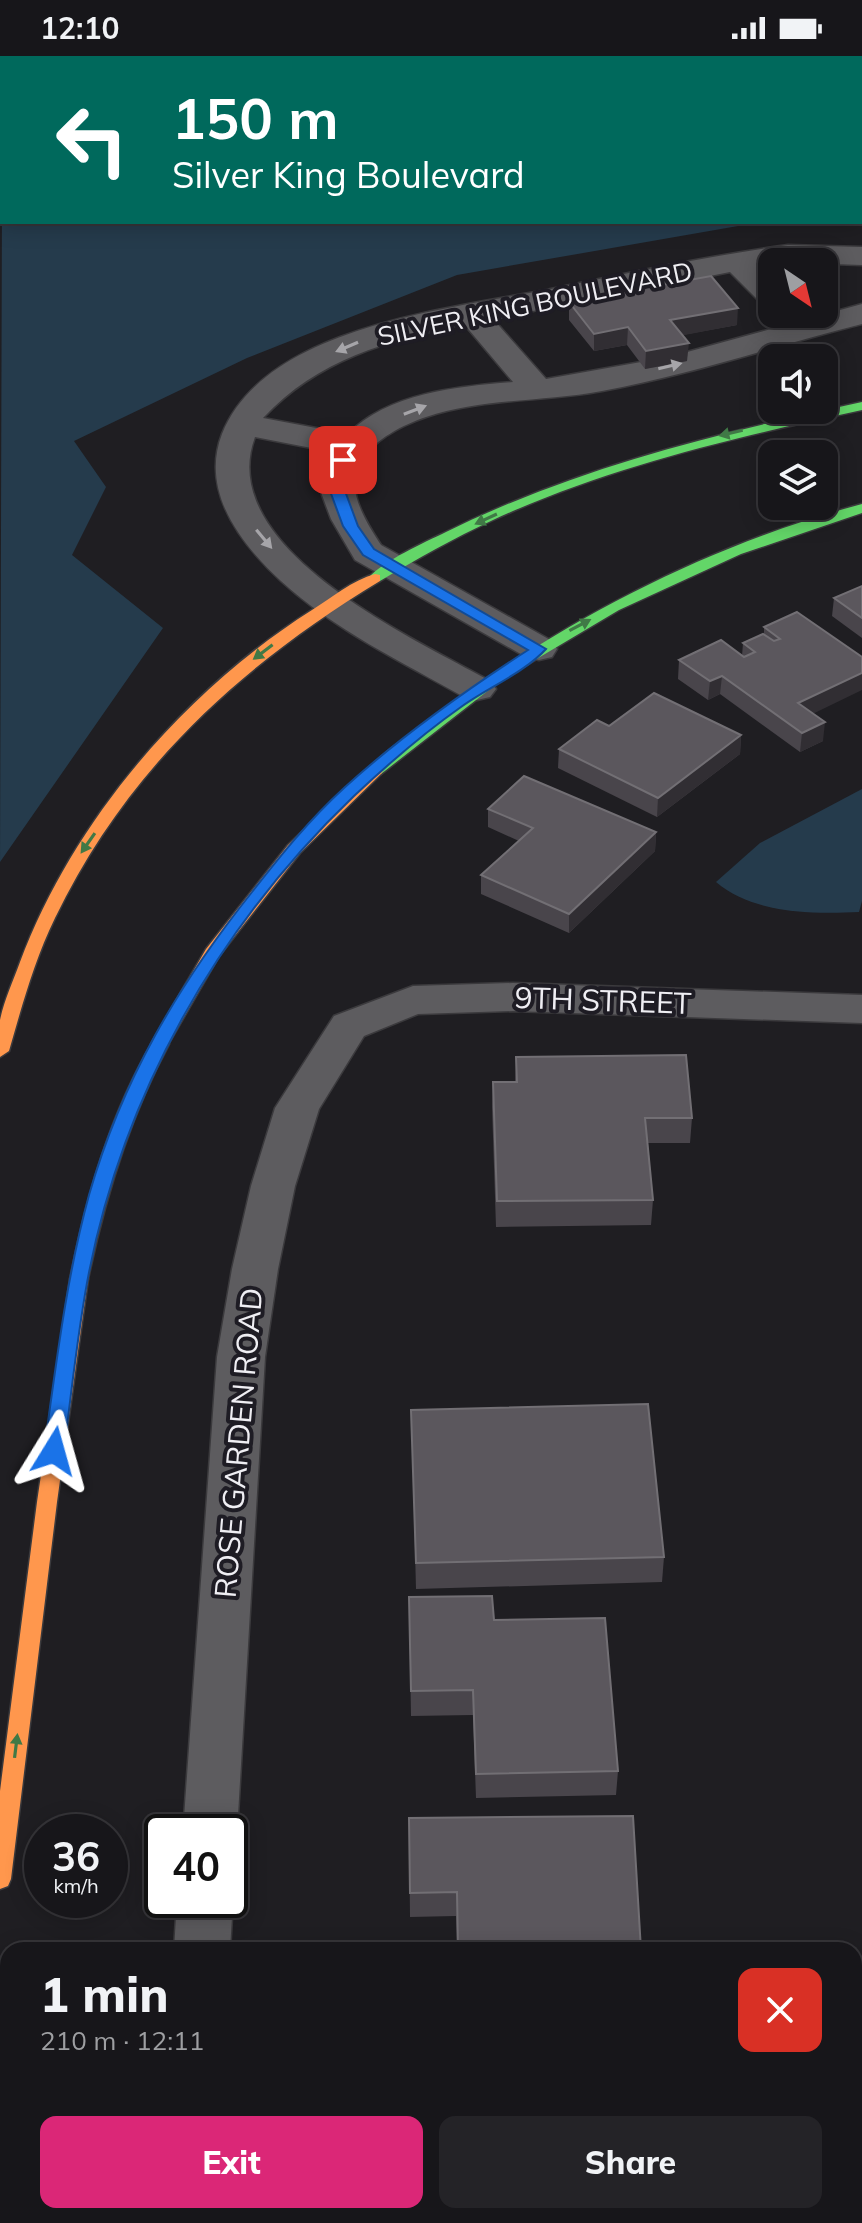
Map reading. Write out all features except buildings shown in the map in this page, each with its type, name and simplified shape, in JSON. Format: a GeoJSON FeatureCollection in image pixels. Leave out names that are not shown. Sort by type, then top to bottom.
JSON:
{"type":"FeatureCollection","features":[{"type":"Feature","properties":{"kind":"street","name":"SILVER KING BOULEVARD"},"geometry":{"type":"LineString","coordinates":[[477,689],[331,604],[284,562],[260,535],[239,504],[230,469],[235,436],[254,403],[278,382],[314,361],[365,340],[472,314],[737,261],[788,254],[862,256]]}},
{"type":"Feature","properties":{"kind":"street"},"geometry":{"type":"LineString","coordinates":[[737,261],[758,282]]}},
{"type":"Feature","properties":{"kind":"street"},"geometry":{"type":"LineString","coordinates":[[472,314],[537,389]]}},
{"type":"Feature","properties":{"kind":"street"},"geometry":{"type":"LineString","coordinates":[[838,317],[862,314]]}},
{"type":"Feature","properties":{"kind":"street"},"geometry":{"type":"LineString","coordinates":[[539,649],[368,552],[350,526],[337,491],[343,460],[364,436],[410,411],[455,397],[537,389],[668,367],[777,328]]}},
{"type":"Feature","properties":{"kind":"street"},"geometry":{"type":"LineString","coordinates":[[0,1051],[31,952],[52,904],[78,858],[137,774],[172,735],[248,664],[331,604],[392,567],[492,516],[641,459],[721,435],[862,406]]}},
{"type":"Feature","properties":{"kind":"street"},"geometry":{"type":"LineString","coordinates":[[242,424],[356,446]]}},
{"type":"Feature","properties":{"kind":"street"},"geometry":{"type":"LineString","coordinates":[[0,1879],[77,1283],[99,1194],[128,1110],[165,1032],[201,971],[257,893],[301,840],[401,746],[477,689],[539,649],[621,603],[735,552],[862,508]]}},
{"type":"Feature","properties":{"kind":"street","name":"9TH STREET"},"geometry":{"type":"LineString","coordinates":[[349,1026],[413,1000],[513,997],[862,1009]]}},
{"type":"Feature","properties":{"kind":"street","name":"ROSE GARDEN ROAD"},"geometry":{"type":"LineString","coordinates":[[211,1814],[241,1357],[255,1269],[273,1186],[297,1108],[349,1026]]}},
{"type":"Feature","properties":{"kind":"street"},"geometry":{"type":"LineString","coordinates":[[202,1942],[204,1918]]}},
{"type":"Feature","properties":{"kind":"water"},"geometry":{"type":"Polygon","coordinates":[[[2,224],[750,224],[457,275],[247,358],[74,441],[106,487],[72,555],[163,628],[0,862],[2,224]]]}},
{"type":"Feature","properties":{"kind":"water"},"geometry":{"type":"Polygon","coordinates":[[[862,789],[862,901],[859,912],[784,910],[731,893],[716,882],[760,843],[862,789]]]}},
{"type":"Feature","properties":{"kind":"traffic: fast"},"geometry":{"type":"LineString","coordinates":[[375,578],[431,545],[549,491],[673,451],[862,406]]}},
{"type":"Feature","properties":{"kind":"traffic: fast"},"geometry":{"type":"LineString","coordinates":[[375,771],[498,676],[614,607],[736,551],[862,508]]}},
{"type":"Feature","properties":{"kind":"traffic: slow"},"geometry":{"type":"LineString","coordinates":[[0,1051],[26,967],[46,919],[93,836],[121,797],[151,760],[219,690],[302,623],[375,578]]}},
{"type":"Feature","properties":{"kind":"traffic: slow"},"geometry":{"type":"LineString","coordinates":[[160,1044],[212,953],[294,849],[375,771]]}},
{"type":"Feature","properties":{"kind":"traffic: slow"},"geometry":{"type":"LineString","coordinates":[[0,1879],[47,1502],[79,1279]]}},
{"type":"Feature","properties":{"kind":"traffic: jam"},"geometry":{"type":"LineString","coordinates":[[79,1279],[110,1158],[133,1099],[160,1044]]}},
{"type":"Feature","properties":{"kind":"route"},"geometry":{"type":"LineString","coordinates":[[54,1451],[77,1283],[99,1194],[128,1110],[165,1032],[208,959],[301,840],[350,791],[454,704],[539,649],[368,552],[350,526],[337,491],[343,460]]}}]}
